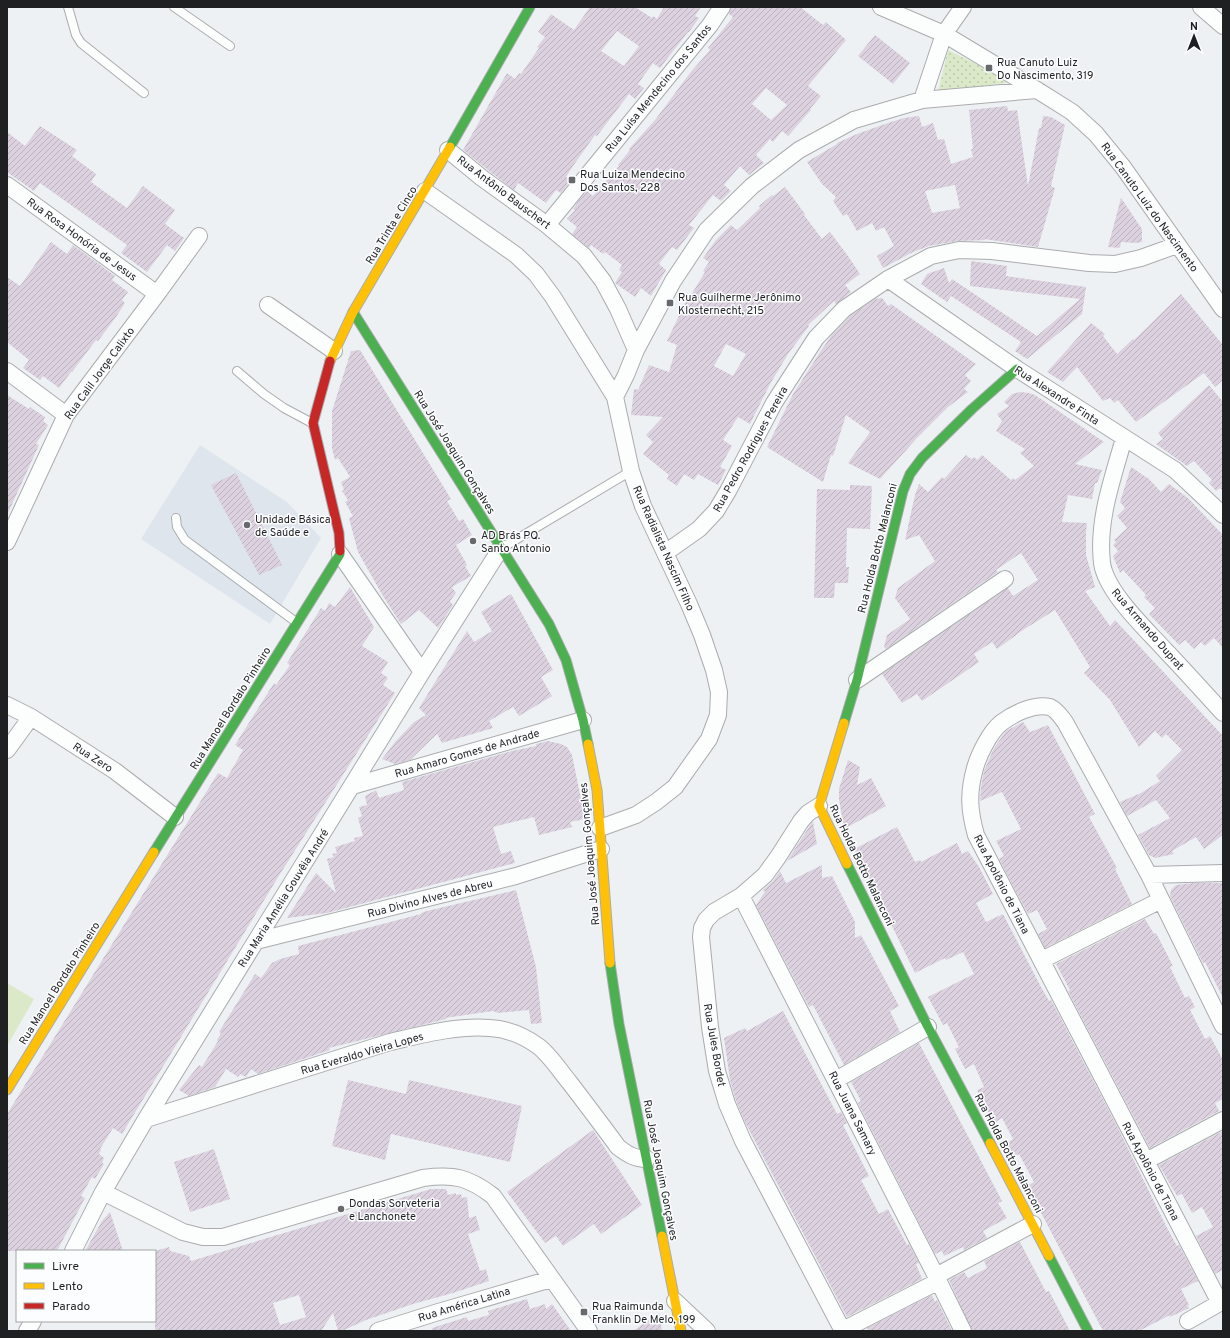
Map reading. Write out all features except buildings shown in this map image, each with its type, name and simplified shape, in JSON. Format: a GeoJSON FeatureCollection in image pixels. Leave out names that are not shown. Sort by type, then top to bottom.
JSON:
{"type":"FeatureCollection","features":[{"type":"Feature","properties":{"kind":"street","name":"Rua Antônio Bauschert"},"geometry":{"type":"LineString","coordinates":[[530,7],[448,150],[482,178],[547,225],[584,256],[603,281],[618,309],[636,350]]}},
{"type":"Feature","properties":{"kind":"street","name":"Rua Luísa Mendecino dos Santos"},"geometry":{"type":"LineString","coordinates":[[547,225],[710,24],[722,7]]}},
{"type":"Feature","properties":{"kind":"street","name":"Rua Canuto Luiz do Nascimento"},"geometry":{"type":"LineString","coordinates":[[881,7],[944,34],[1072,112],[1096,134],[1123,167],[1223,310]]}},
{"type":"Feature","properties":{"kind":"street"},"geometry":{"type":"LineString","coordinates":[[922,100],[944,34],[963,7]]}},
{"type":"Feature","properties":{"kind":"street"},"geometry":{"type":"LineString","coordinates":[[1201,7],[1223,26]]}},
{"type":"Feature","properties":{"kind":"street"},"geometry":{"type":"LineString","coordinates":[[615,397],[636,350],[673,281],[707,230],[752,186],[799,150],[854,120],[922,100],[1037,90]]}},
{"type":"Feature","properties":{"kind":"street","name":"Rua Trinta e Cinco"},"geometry":{"type":"LineString","coordinates":[[353,312],[448,150]]}},
{"type":"Feature","properties":{"kind":"street","name":"Rua Rosa Honória de Jesus"},"geometry":{"type":"LineString","coordinates":[[7,185],[157,294]]}},
{"type":"Feature","properties":{"kind":"street","name":"Rua Radialista Nascim Filho"},"geometry":{"type":"LineString","coordinates":[[425,191],[516,255],[536,274],[554,297],[615,397],[631,471],[643,506],[700,629],[714,670],[719,692],[718,715],[709,740],[675,787],[636,815],[600,828]]}},
{"type":"Feature","properties":{"kind":"street","name":"Rua Calil Jorge Calixto"},"geometry":{"type":"LineString","coordinates":[[7,542],[66,415],[157,294],[198,236]]}},
{"type":"Feature","properties":{"kind":"street","name":"Rua Pedro Rodrigues Pereira"},"geometry":{"type":"LineString","coordinates":[[665,554],[699,529],[716,512],[774,404],[816,338],[844,309],[888,278],[931,256],[959,250],[992,251],[1089,264],[1115,264],[1141,258],[1177,245]]}},
{"type":"Feature","properties":{"kind":"street","name":"Rua Alexandre Finta"},"geometry":{"type":"LineString","coordinates":[[888,278],[1017,369],[1175,470],[1223,515]]}},
{"type":"Feature","properties":{"kind":"street"},"geometry":{"type":"LineString","coordinates":[[268,305],[334,351]]}},
{"type":"Feature","properties":{"kind":"street"},"geometry":{"type":"LineString","coordinates":[[353,312],[334,351],[327,370],[312,424],[339,533],[340,554],[422,672]]}},
{"type":"Feature","properties":{"kind":"street","name":"Rua José Joaquim Gonçalves"},"geometry":{"type":"LineString","coordinates":[[353,312],[549,624],[566,660],[583,720],[597,790],[610,957],[619,1024],[648,1159],[681,1331]]}},
{"type":"Feature","properties":{"kind":"street","name":"Rua Holda Botto Malanconi"},"geometry":{"type":"LineString","coordinates":[[1017,369],[922,458],[910,474],[903,491],[857,680],[819,806],[928,1027],[1088,1331]]}},
{"type":"Feature","properties":{"kind":"street"},"geometry":{"type":"LineString","coordinates":[[7,371],[66,415]]}},
{"type":"Feature","properties":{"kind":"street","name":"Rua Armando Duprat"},"geometry":{"type":"LineString","coordinates":[[1124,438],[1106,502],[1101,538],[1102,564],[1111,587],[1130,612],[1223,713]]}},
{"type":"Feature","properties":{"kind":"street","name":"Rua Maria Amélia Gouvêia André"},"geometry":{"type":"LineString","coordinates":[[73,1250],[103,1192],[146,1119],[422,672],[501,548]]}},
{"type":"Feature","properties":{"kind":"street","name":"Rua Manoel Bordalo Pinheiro"},"geometry":{"type":"LineString","coordinates":[[7,1090],[175,817],[340,554]]}},
{"type":"Feature","properties":{"kind":"street"},"geometry":{"type":"LineString","coordinates":[[857,680],[1005,579]]}},
{"type":"Feature","properties":{"kind":"street","name":"Rua Zero"},"geometry":{"type":"LineString","coordinates":[[7,705],[31,717],[115,771],[175,817]]}},
{"type":"Feature","properties":{"kind":"street","name":"Rua Apolônio de Tiana"},"geometry":{"type":"LineString","coordinates":[[1222,1302],[1146,1161],[976,835],[970,815],[970,796],[975,767],[986,742],[1000,724],[1019,712],[1035,706],[1050,708],[1058,713],[1065,722],[1161,900],[1223,1026]]}},
{"type":"Feature","properties":{"kind":"street"},"geometry":{"type":"LineString","coordinates":[[7,750],[31,717]]}},
{"type":"Feature","properties":{"kind":"street","name":"Rua Amaro Gomes de Andrade"},"geometry":{"type":"LineString","coordinates":[[352,786],[583,720]]}},
{"type":"Feature","properties":{"kind":"street","name":"Rua Jules Bordet"},"geometry":{"type":"LineString","coordinates":[[819,806],[808,813],[801,820],[778,858],[765,875],[742,896],[714,912],[706,920],[702,928],[701,937],[710,1027],[717,1071],[727,1104],[744,1141],[843,1331]]}},
{"type":"Feature","properties":{"kind":"street","name":"Rua Divino Alves de Abreu"},"geometry":{"type":"LineString","coordinates":[[256,941],[516,876],[601,849]]}},
{"type":"Feature","properties":{"kind":"street"},"geometry":{"type":"LineString","coordinates":[[1148,875],[1223,873]]}},
{"type":"Feature","properties":{"kind":"street","name":"Rua Juana Samary"},"geometry":{"type":"LineString","coordinates":[[742,896],[962,1331]]}},
{"type":"Feature","properties":{"kind":"street"},"geometry":{"type":"LineString","coordinates":[[1042,960],[1161,900]]}},
{"type":"Feature","properties":{"kind":"street"},"geometry":{"type":"LineString","coordinates":[[836,1080],[928,1027]]}},
{"type":"Feature","properties":{"kind":"street","name":"Rua Everaldo Vieira Lopes"},"geometry":{"type":"LineString","coordinates":[[146,1119],[390,1042],[423,1034],[471,1028],[490,1028],[506,1031],[522,1037],[538,1047],[556,1066],[618,1146],[628,1155],[638,1159],[648,1159]]}},
{"type":"Feature","properties":{"kind":"street"},"geometry":{"type":"LineString","coordinates":[[1146,1161],[1223,1120]]}},
{"type":"Feature","properties":{"kind":"street"},"geometry":{"type":"LineString","coordinates":[[103,1192],[183,1232],[203,1237],[223,1237],[423,1178],[441,1176],[461,1178],[478,1185],[493,1196],[589,1331]]}},
{"type":"Feature","properties":{"kind":"street"},"geometry":{"type":"LineString","coordinates":[[843,1331],[1033,1224]]}},
{"type":"Feature","properties":{"kind":"street","name":"Rua América Latina"},"geometry":{"type":"LineString","coordinates":[[378,1331],[551,1279]]}},
{"type":"Feature","properties":{"kind":"street"},"geometry":{"type":"LineString","coordinates":[[675,1301],[707,1331]]}},
{"type":"Feature","properties":{"kind":"street"},"geometry":{"type":"LineString","coordinates":[[1188,1321],[1222,1302]]}},
{"type":"Feature","properties":{"kind":"street"},"geometry":{"type":"LineString","coordinates":[[27,1331],[32,1322]]}},
{"type":"Feature","properties":{"kind":"lane"},"geometry":{"type":"LineString","coordinates":[[68,7],[76,35],[81,43],[144,93]]}},
{"type":"Feature","properties":{"kind":"lane"},"geometry":{"type":"LineString","coordinates":[[174,7],[230,46]]}},
{"type":"Feature","properties":{"kind":"lane"},"geometry":{"type":"LineString","coordinates":[[237,371],[264,394],[284,408],[312,424]]}},
{"type":"Feature","properties":{"kind":"lane"},"geometry":{"type":"LineString","coordinates":[[501,548],[631,471]]}},
{"type":"Feature","properties":{"kind":"lane"},"geometry":{"type":"LineString","coordinates":[[176,518],[177,527],[185,540],[297,623]]}},
{"type":"Feature","properties":{"kind":"shaded area"},"geometry":{"type":"Polygon","coordinates":[[[200,445],[287,502],[321,538],[270,624],[141,539],[200,445]]]}},
{"type":"Feature","properties":{"kind":"green space"},"geometry":{"type":"Polygon","coordinates":[[[948,50],[1012,82],[938,92],[948,50]]]}},
{"type":"Feature","properties":{"kind":"green space"},"geometry":{"type":"Polygon","coordinates":[[[7,983],[34,999],[7,1046],[7,983]]]}},
{"type":"Feature","properties":{"kind":"traffic: fast"},"geometry":{"type":"LineString","coordinates":[[450,147],[530,7]]}},
{"type":"Feature","properties":{"kind":"traffic: fast"},"geometry":{"type":"LineString","coordinates":[[353,312],[549,624],[566,660],[583,720],[588,744]]}},
{"type":"Feature","properties":{"kind":"traffic: fast"},"geometry":{"type":"LineString","coordinates":[[844,723],[857,680],[903,491],[910,474],[922,458],[972,409],[1017,369]]}},
{"type":"Feature","properties":{"kind":"traffic: fast"},"geometry":{"type":"LineString","coordinates":[[154,852],[340,554],[340,551]]}},
{"type":"Feature","properties":{"kind":"traffic: fast"},"geometry":{"type":"LineString","coordinates":[[847,864],[928,1027],[990,1143]]}},
{"type":"Feature","properties":{"kind":"traffic: fast"},"geometry":{"type":"LineString","coordinates":[[610,963],[619,1024],[662,1236]]}},
{"type":"Feature","properties":{"kind":"traffic: fast"},"geometry":{"type":"LineString","coordinates":[[1049,1256],[1088,1331]]}},
{"type":"Feature","properties":{"kind":"traffic: slow"},"geometry":{"type":"LineString","coordinates":[[330,361],[353,312],[450,147]]}},
{"type":"Feature","properties":{"kind":"traffic: slow"},"geometry":{"type":"LineString","coordinates":[[844,723],[819,806],[847,864]]}},
{"type":"Feature","properties":{"kind":"traffic: slow"},"geometry":{"type":"LineString","coordinates":[[588,744],[597,790],[610,963]]}},
{"type":"Feature","properties":{"kind":"traffic: slow"},"geometry":{"type":"LineString","coordinates":[[7,1090],[154,852]]}},
{"type":"Feature","properties":{"kind":"traffic: slow"},"geometry":{"type":"LineString","coordinates":[[990,1143],[1049,1256]]}},
{"type":"Feature","properties":{"kind":"traffic: slow"},"geometry":{"type":"LineString","coordinates":[[662,1236],[681,1331]]}},
{"type":"Feature","properties":{"kind":"traffic: jam"},"geometry":{"type":"LineString","coordinates":[[330,361],[313,423],[339,533],[340,551]]}},
{"type":"Feature","properties":{"kind":"place","name":"Rua Canuto Luiz Do Nascimento, 319"},"geometry":{"type":"Point","coordinates":[989,68]}},
{"type":"Feature","properties":{"kind":"place","name":"Rua Luiza Mendecino Dos Santos, 228"},"geometry":{"type":"Point","coordinates":[572,180]}},
{"type":"Feature","properties":{"kind":"place","name":"Rua Guilherme Jerônimo Klosternecht, 215"},"geometry":{"type":"Point","coordinates":[670,303]}},
{"type":"Feature","properties":{"kind":"place","name":"Unidade Básica de Saúde e"},"geometry":{"type":"Point","coordinates":[247,525]}},
{"type":"Feature","properties":{"kind":"place","name":"AD Brás PQ. Santo Antonio"},"geometry":{"type":"Point","coordinates":[473,541]}},
{"type":"Feature","properties":{"kind":"place","name":"Dondas Sorveteria e Lanchonete"},"geometry":{"type":"Point","coordinates":[341,1209]}},
{"type":"Feature","properties":{"kind":"place","name":"Rua Raimunda Franklin De Melo, 199"},"geometry":{"type":"Point","coordinates":[584,1312]}}]}
